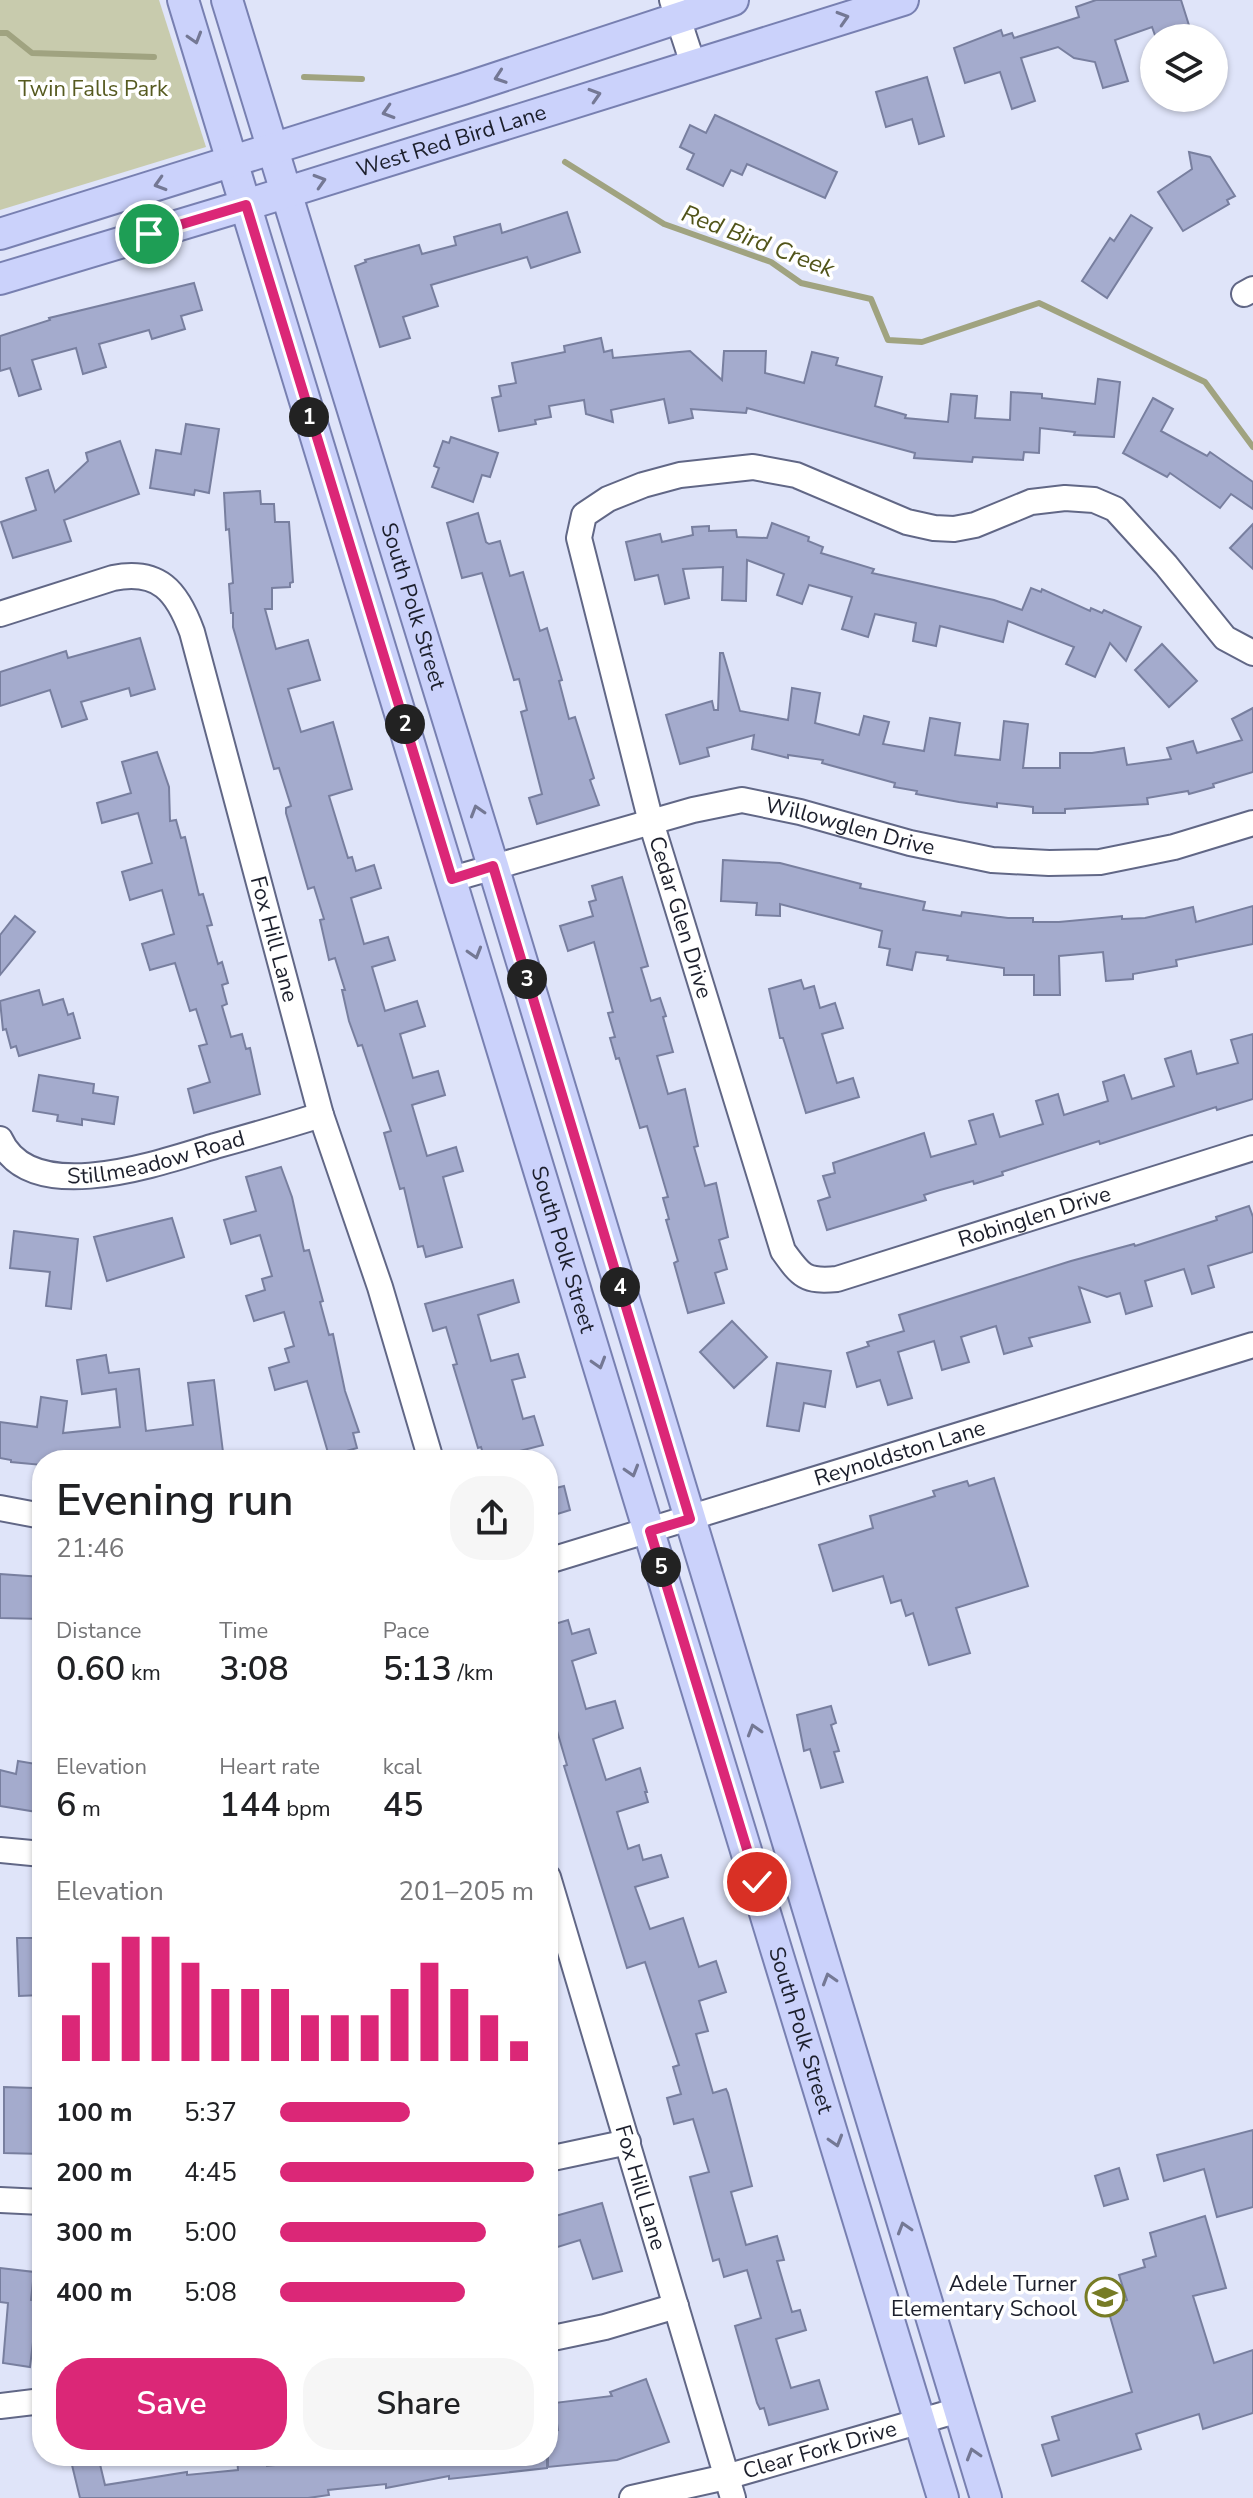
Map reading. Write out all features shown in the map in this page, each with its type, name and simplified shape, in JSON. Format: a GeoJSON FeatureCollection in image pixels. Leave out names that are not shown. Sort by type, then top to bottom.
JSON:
{"type":"FeatureCollection","features":[{"type":"Feature","properties":{"kind":"main road","name":"South Polk Street"},"geometry":{"type":"LineString","coordinates":[[183,0],[943,2498]]}},
{"type":"Feature","properties":{"kind":"main road","name":"South Polk Street"},"geometry":{"type":"LineString","coordinates":[[227,0],[493,866],[986,2498]]}},
{"type":"Feature","properties":{"kind":"main road","name":"West Red Bird Lane"},"geometry":{"type":"LineString","coordinates":[[0,234],[463,89],[675,8],[733,0]]}},
{"type":"Feature","properties":{"kind":"main road","name":"West Red Bird Lane"},"geometry":{"type":"LineString","coordinates":[[0,279],[903,0]]}},
{"type":"Feature","properties":{"kind":"street"},"geometry":{"type":"LineString","coordinates":[[675,8],[693,64]]}},
{"type":"Feature","properties":{"kind":"street","name":"Cedar Glen Drive"},"geometry":{"type":"LineString","coordinates":[[814,1281],[798,1272],[783,1251],[651,822],[579,538],[584,515],[608,499],[643,485],[680,475],[753,467],[796,475],[897,518],[934,528],[954,529],[975,525],[1031,502],[1065,498],[1094,500],[1115,509],[1124,518],[1225,638],[1253,653]]}},
{"type":"Feature","properties":{"kind":"street","name":"Fox Hill Lane"},"geometry":{"type":"LineString","coordinates":[[0,614],[132,574],[166,586],[182,604],[321,1115],[380,1287],[428,1450]]}},
{"type":"Feature","properties":{"kind":"street","name":"Willowglen Drive"},"geometry":{"type":"LineString","coordinates":[[452,879],[693,810],[742,800],[800,812],[910,843],[992,860],[1049,863],[1100,862],[1174,847],[1253,823]]}},
{"type":"Feature","properties":{"kind":"street","name":"Stillmeadow Road"},"geometry":{"type":"LineString","coordinates":[[0,1139],[13,1158],[41,1172],[83,1177],[106,1175],[321,1115]]}},
{"type":"Feature","properties":{"kind":"street","name":"Robinglen Drive"},"geometry":{"type":"LineString","coordinates":[[814,1281],[837,1279],[1253,1148]]}},
{"type":"Feature","properties":{"kind":"street","name":"Reynoldston Lane"},"geometry":{"type":"LineString","coordinates":[[558,1558],[1253,1345]]}},
{"type":"Feature","properties":{"kind":"street"},"geometry":{"type":"LineString","coordinates":[[0,1508],[32,1514]]}},
{"type":"Feature","properties":{"kind":"street"},"geometry":{"type":"LineString","coordinates":[[0,1850],[32,1853]]}},
{"type":"Feature","properties":{"kind":"street","name":"Fox Hill Lane"},"geometry":{"type":"LineString","coordinates":[[558,1910],[730,2488]]}},
{"type":"Feature","properties":{"kind":"street"},"geometry":{"type":"LineString","coordinates":[[558,2157],[628,2142]]}},
{"type":"Feature","properties":{"kind":"street"},"geometry":{"type":"LineString","coordinates":[[0,2200],[32,2202]]}},
{"type":"Feature","properties":{"kind":"street"},"geometry":{"type":"LineString","coordinates":[[558,2337],[676,2306]]}},
{"type":"Feature","properties":{"kind":"street"},"geometry":{"type":"LineString","coordinates":[[0,2406],[32,2402]]}},
{"type":"Feature","properties":{"kind":"street","name":"Clear Fork Drive"},"geometry":{"type":"LineString","coordinates":[[632,2498],[730,2488],[959,2410]]}},
{"type":"Feature","properties":{"kind":"green space","name":"Twin Falls Park"},"geometry":{"type":"Polygon","coordinates":[[[0,0],[159,0],[206,147],[0,210],[0,0]]]}},
{"type":"Feature","properties":{"kind":"building"},"geometry":{"type":"Polygon","coordinates":[[[1096,0],[1181,0],[1189,24],[1140,24],[1140,31],[1115,40],[1128,81],[1103,88],[1095,62],[1074,58],[1058,47],[1021,58],[1035,101],[1012,109],[1000,72],[965,83],[954,48],[1001,30],[1003,36],[1012,33],[1014,38],[1079,17],[1076,7],[1096,0]]]}},
{"type":"Feature","properties":{"kind":"building"},"geometry":{"type":"Polygon","coordinates":[[[927,77],[944,136],[919,144],[912,119],[886,127],[876,92],[927,77]]]}},
{"type":"Feature","properties":{"kind":"building"},"geometry":{"type":"Polygon","coordinates":[[[715,115],[837,172],[825,198],[747,164],[742,175],[731,170],[723,186],[687,169],[694,154],[680,147],[690,125],[706,133],[715,115]]]}},
{"type":"Feature","properties":{"kind":"building"},"geometry":{"type":"Polygon","coordinates":[[[1189,152],[1210,157],[1235,196],[1227,200],[1229,204],[1183,231],[1158,192],[1192,169],[1189,152]]]}},
{"type":"Feature","properties":{"kind":"building"},"geometry":{"type":"Polygon","coordinates":[[[567,212],[580,252],[531,268],[527,257],[431,285],[438,306],[403,317],[410,338],[380,347],[355,266],[365,260],[419,245],[422,254],[456,245],[454,237],[500,224],[502,233],[567,212]]]}},
{"type":"Feature","properties":{"kind":"building"},"geometry":{"type":"Polygon","coordinates":[[[1131,215],[1152,228],[1107,298],[1082,281],[1110,238],[1114,241],[1131,215]]]}},
{"type":"Feature","properties":{"kind":"building"},"geometry":{"type":"Polygon","coordinates":[[[194,283],[202,310],[181,316],[185,329],[152,339],[149,330],[99,344],[106,367],[83,374],[76,348],[32,360],[41,389],[19,396],[10,368],[0,371],[0,336],[49,318],[194,283]]]}},
{"type":"Feature","properties":{"kind":"building"},"geometry":{"type":"Polygon","coordinates":[[[601,338],[604,352],[612,350],[613,358],[690,351],[722,380],[724,351],[766,351],[765,373],[804,383],[812,352],[838,358],[836,365],[882,377],[875,406],[906,415],[905,418],[948,422],[951,394],[977,396],[975,418],[1010,420],[1011,392],[1042,394],[1042,398],[1095,404],[1098,379],[1120,382],[1114,437],[1074,435],[1075,432],[1040,428],[1039,453],[1024,452],[1023,460],[973,457],[972,462],[914,458],[915,453],[747,408],[746,413],[691,409],[693,418],[669,423],[664,399],[611,410],[613,422],[586,414],[584,400],[549,406],[551,417],[535,420],[536,424],[499,431],[492,398],[501,396],[499,386],[516,383],[512,363],[565,352],[564,346],[601,338]]]}},
{"type":"Feature","properties":{"kind":"building"},"geometry":{"type":"Polygon","coordinates":[[[1153,398],[1173,409],[1161,431],[1207,456],[1210,452],[1253,482],[1253,509],[1231,494],[1220,508],[1170,473],[1167,477],[1123,453],[1153,398]]]}},
{"type":"Feature","properties":{"kind":"building"},"geometry":{"type":"Polygon","coordinates":[[[186,424],[219,429],[209,493],[195,490],[194,495],[150,488],[156,450],[181,454],[186,424]]]}},
{"type":"Feature","properties":{"kind":"building"},"geometry":{"type":"Polygon","coordinates":[[[451,437],[498,453],[490,477],[482,475],[473,502],[432,487],[439,468],[434,466],[443,441],[449,443],[451,437]]]}},
{"type":"Feature","properties":{"kind":"building"},"geometry":{"type":"Polygon","coordinates":[[[120,441],[139,494],[64,520],[71,541],[13,558],[1,522],[36,510],[26,478],[48,470],[55,492],[88,461],[86,453],[120,441]]]}},
{"type":"Feature","properties":{"kind":"building"},"geometry":{"type":"Polygon","coordinates":[[[260,491],[261,504],[274,504],[275,522],[289,522],[293,582],[290,587],[272,588],[272,609],[265,609],[276,649],[308,640],[320,680],[288,689],[301,732],[333,722],[352,789],[329,796],[348,858],[352,857],[356,871],[374,865],[381,888],[351,898],[364,944],[388,937],[395,960],[372,967],[385,1011],[417,1001],[425,1026],[400,1034],[413,1078],[438,1071],[445,1095],[412,1105],[427,1156],[456,1147],[463,1171],[443,1177],[462,1247],[426,1257],[423,1246],[418,1247],[404,1188],[400,1189],[384,1133],[391,1131],[362,1045],[358,1046],[349,1021],[342,990],[345,990],[335,958],[329,960],[320,920],[324,919],[314,887],[308,889],[286,813],[286,808],[291,806],[279,768],[274,769],[233,627],[229,584],[233,583],[224,493],[260,491]]]}},
{"type":"Feature","properties":{"kind":"building"},"geometry":{"type":"Polygon","coordinates":[[[478,513],[486,542],[500,541],[510,576],[523,572],[540,631],[547,628],[569,719],[575,717],[594,778],[590,780],[599,805],[537,824],[529,798],[542,794],[521,712],[527,710],[519,679],[514,680],[482,573],[462,578],[447,523],[478,513]]]}},
{"type":"Feature","properties":{"kind":"building"},"geometry":{"type":"Polygon","coordinates":[[[772,523],[809,537],[808,541],[823,547],[821,553],[874,569],[872,573],[994,600],[1022,610],[1031,588],[1041,592],[1042,589],[1090,611],[1091,608],[1102,613],[1104,610],[1141,627],[1126,661],[1110,643],[1095,677],[1066,664],[1074,647],[1008,621],[1003,642],[940,626],[936,646],[913,641],[916,623],[875,614],[868,637],[842,629],[852,597],[809,585],[802,604],[777,595],[784,574],[747,560],[746,601],[722,600],[723,567],[683,569],[689,598],[665,604],[658,575],[635,580],[626,542],[660,534],[662,542],[693,535],[692,527],[709,526],[709,531],[736,530],[737,537],[767,538],[772,523]]]}},
{"type":"Feature","properties":{"kind":"building"},"geometry":{"type":"Polygon","coordinates":[[[1253,524],[1253,569],[1230,548],[1253,524]]]}},
{"type":"Feature","properties":{"kind":"building"},"geometry":{"type":"Polygon","coordinates":[[[140,638],[155,689],[131,696],[129,688],[81,702],[87,719],[62,727],[50,690],[0,706],[0,672],[66,651],[68,658],[140,638]]]}},
{"type":"Feature","properties":{"kind":"building"},"geometry":{"type":"Polygon","coordinates":[[[1162,644],[1197,681],[1169,707],[1135,670],[1162,644]]]}},
{"type":"Feature","properties":{"kind":"building"},"geometry":{"type":"Polygon","coordinates":[[[720,653],[723,653],[740,711],[788,720],[792,688],[820,693],[815,723],[859,735],[864,716],[889,722],[883,744],[924,751],[930,718],[960,723],[955,755],[1000,760],[1004,721],[1028,724],[1023,768],[1060,768],[1060,753],[1092,753],[1124,748],[1127,765],[1171,759],[1167,748],[1193,741],[1197,753],[1242,740],[1232,719],[1253,708],[1253,772],[1189,794],[1188,791],[1147,798],[1148,804],[1065,809],[1065,813],[1033,813],[1033,807],[997,803],[997,807],[916,794],[917,791],[894,787],[895,783],[822,763],[823,760],[788,755],[788,758],[752,749],[754,735],[707,748],[709,756],[680,764],[666,715],[712,701],[714,710],[718,710],[720,653]]]}},
{"type":"Feature","properties":{"kind":"building"},"geometry":{"type":"Polygon","coordinates":[[[157,752],[169,787],[170,821],[176,820],[181,838],[185,837],[199,895],[203,894],[212,925],[207,926],[218,964],[222,962],[228,983],[222,985],[227,1004],[222,1006],[231,1037],[242,1034],[246,1049],[250,1048],[260,1094],[194,1113],[188,1089],[210,1082],[199,1046],[207,1044],[196,1009],[190,1011],[175,963],[150,970],[142,944],[174,934],[162,890],[130,900],[122,872],[152,863],[138,813],[102,823],[97,803],[131,793],[122,762],[157,752]]]}},
{"type":"Feature","properties":{"kind":"building"},"geometry":{"type":"Polygon","coordinates":[[[723,860],[780,863],[861,884],[860,888],[925,902],[923,910],[961,916],[962,912],[1033,918],[1033,922],[1059,922],[1122,916],[1122,919],[1145,918],[1193,907],[1196,922],[1253,906],[1253,944],[1176,960],[1177,966],[1133,974],[1133,979],[1106,981],[1103,952],[1059,956],[1060,995],[1034,995],[1034,975],[1004,975],[1004,968],[916,952],[912,970],[887,965],[890,949],[879,947],[882,931],[780,904],[780,916],[756,915],[757,903],[721,901],[723,860]]]}},
{"type":"Feature","properties":{"kind":"building"},"geometry":{"type":"Polygon","coordinates":[[[622,877],[648,966],[641,968],[651,1001],[660,998],[666,1016],[663,1017],[673,1052],[657,1056],[668,1094],[685,1089],[698,1146],[694,1147],[705,1186],[716,1183],[728,1237],[719,1240],[727,1269],[715,1273],[724,1303],[688,1313],[666,1220],[669,1219],[663,1198],[668,1197],[647,1126],[640,1128],[619,1058],[616,1059],[610,1038],[615,1037],[608,1013],[613,1012],[594,942],[568,951],[560,926],[593,916],[589,902],[596,900],[592,886],[622,877]]]}},
{"type":"Feature","properties":{"kind":"building"},"geometry":{"type":"Polygon","coordinates":[[[15,916],[35,932],[0,975],[0,935],[15,916]]]}},
{"type":"Feature","properties":{"kind":"building"},"geometry":{"type":"Polygon","coordinates":[[[801,980],[804,989],[814,986],[820,1008],[835,1003],[843,1028],[822,1034],[837,1083],[853,1078],[859,1097],[806,1113],[783,1038],[780,1038],[769,989],[801,980]]]}},
{"type":"Feature","properties":{"kind":"building"},"geometry":{"type":"Polygon","coordinates":[[[39,990],[43,1005],[63,999],[68,1015],[73,1013],[80,1038],[19,1056],[16,1046],[11,1048],[6,1029],[3,1030],[0,1001],[39,990]]]}},
{"type":"Feature","properties":{"kind":"building"},"geometry":{"type":"Polygon","coordinates":[[[1253,1034],[1253,1099],[1217,1110],[1216,1107],[1100,1144],[1099,1141],[974,1184],[973,1181],[924,1195],[926,1200],[827,1230],[818,1201],[830,1197],[823,1176],[835,1173],[833,1163],[924,1133],[931,1157],[976,1144],[969,1121],[993,1114],[1000,1137],[1043,1124],[1036,1101],[1058,1094],[1064,1115],[1108,1101],[1103,1082],[1124,1075],[1132,1099],[1174,1086],[1165,1059],[1191,1051],[1197,1074],[1238,1063],[1231,1040],[1253,1034]]]}},
{"type":"Feature","properties":{"kind":"building"},"geometry":{"type":"Polygon","coordinates":[[[39,1075],[94,1084],[93,1093],[118,1097],[114,1124],[82,1119],[82,1125],[57,1121],[58,1115],[33,1111],[39,1075]]]}},
{"type":"Feature","properties":{"kind":"building"},"geometry":{"type":"Polygon","coordinates":[[[281,1167],[292,1197],[304,1251],[309,1250],[329,1335],[333,1334],[345,1391],[359,1432],[353,1433],[357,1448],[327,1450],[307,1381],[275,1390],[269,1368],[289,1362],[285,1349],[294,1346],[284,1312],[254,1321],[246,1296],[265,1290],[262,1279],[272,1276],[260,1235],[231,1244],[224,1220],[256,1211],[246,1177],[281,1167]]]}},
{"type":"Feature","properties":{"kind":"building"},"geometry":{"type":"Polygon","coordinates":[[[1249,1206],[1253,1217],[1253,1252],[1208,1266],[1214,1287],[1192,1294],[1184,1269],[1145,1281],[1152,1306],[1126,1314],[1120,1293],[1107,1297],[1079,1287],[1090,1322],[1029,1338],[1032,1346],[1004,1354],[996,1326],[961,1337],[969,1362],[942,1370],[934,1341],[898,1352],[912,1398],[888,1405],[880,1380],[857,1387],[847,1353],[869,1346],[867,1342],[904,1331],[899,1315],[1071,1261],[1135,1246],[1217,1220],[1216,1217],[1249,1206]]]}},
{"type":"Feature","properties":{"kind":"building"},"geometry":{"type":"Polygon","coordinates":[[[172,1218],[184,1257],[107,1281],[94,1237],[172,1218]]]}},
{"type":"Feature","properties":{"kind":"building"},"geometry":{"type":"Polygon","coordinates":[[[14,1231],[78,1239],[71,1309],[46,1306],[50,1272],[10,1268],[14,1231]]]}},
{"type":"Feature","properties":{"kind":"building"},"geometry":{"type":"Polygon","coordinates":[[[513,1280],[519,1302],[478,1315],[491,1361],[518,1354],[525,1377],[512,1380],[523,1419],[534,1416],[543,1445],[524,1450],[478,1448],[453,1365],[457,1364],[446,1327],[433,1331],[425,1304],[513,1280]]]}},
{"type":"Feature","properties":{"kind":"building"},"geometry":{"type":"Polygon","coordinates":[[[732,1321],[767,1357],[734,1388],[700,1352],[732,1321]]]}},
{"type":"Feature","properties":{"kind":"building"},"geometry":{"type":"Polygon","coordinates":[[[106,1355],[109,1373],[139,1369],[146,1431],[193,1425],[188,1383],[214,1380],[223,1450],[32,1450],[32,1464],[0,1458],[0,1422],[37,1427],[41,1397],[67,1401],[63,1433],[120,1427],[116,1389],[82,1394],[77,1360],[106,1355]]]}},
{"type":"Feature","properties":{"kind":"building"},"geometry":{"type":"Polygon","coordinates":[[[777,1363],[831,1371],[825,1407],[804,1403],[799,1431],[767,1426],[777,1363]]]}},
{"type":"Feature","properties":{"kind":"building"},"geometry":{"type":"Polygon","coordinates":[[[994,1478],[1028,1586],[956,1608],[970,1653],[929,1665],[913,1613],[906,1616],[901,1600],[891,1603],[883,1576],[833,1591],[819,1545],[873,1528],[870,1516],[935,1496],[933,1491],[967,1481],[969,1486],[994,1478]]]}},
{"type":"Feature","properties":{"kind":"building"},"geometry":{"type":"Polygon","coordinates":[[[564,1486],[570,1510],[558,1514],[558,1488],[564,1486]]]}},
{"type":"Feature","properties":{"kind":"building"},"geometry":{"type":"Polygon","coordinates":[[[0,1574],[32,1576],[32,1619],[0,1618],[0,1574]]]}},
{"type":"Feature","properties":{"kind":"building"},"geometry":{"type":"Polygon","coordinates":[[[568,1620],[572,1634],[589,1629],[596,1653],[572,1661],[586,1709],[615,1701],[623,1728],[593,1739],[606,1780],[640,1768],[648,1802],[617,1812],[628,1849],[639,1845],[643,1860],[661,1855],[668,1877],[635,1887],[650,1929],[683,1918],[699,1967],[716,1961],[726,1992],[699,2001],[708,2031],[696,2034],[713,2093],[726,2089],[728,2093],[752,2186],[731,2192],[746,2245],[777,2236],[784,2260],[777,2261],[792,2312],[800,2310],[806,2330],[776,2339],[791,2388],[819,2380],[828,2409],[769,2425],[764,2408],[760,2409],[757,2403],[735,2326],[761,2318],[747,2270],[724,2277],[719,2259],[713,2261],[690,2177],[709,2172],[693,2119],[674,2124],[667,2098],[681,2094],[673,2067],[679,2065],[645,1962],[627,1968],[564,1766],[567,1765],[558,1734],[558,1623],[568,1620]]]}},
{"type":"Feature","properties":{"kind":"building"},"geometry":{"type":"Polygon","coordinates":[[[831,1706],[836,1723],[831,1725],[839,1751],[834,1752],[843,1782],[821,1788],[810,1749],[804,1751],[797,1715],[831,1706]]]}},
{"type":"Feature","properties":{"kind":"building"},"geometry":{"type":"Polygon","coordinates":[[[18,1761],[32,1763],[32,1811],[0,1806],[0,1770],[16,1774],[18,1761]]]}},
{"type":"Feature","properties":{"kind":"building"},"geometry":{"type":"Polygon","coordinates":[[[17,1938],[32,1938],[32,1995],[19,1996],[17,1938]]]}},
{"type":"Feature","properties":{"kind":"building"},"geometry":{"type":"Polygon","coordinates":[[[4,2087],[32,2088],[32,2154],[4,2153],[4,2087]]]}},
{"type":"Feature","properties":{"kind":"building"},"geometry":{"type":"Polygon","coordinates":[[[1253,2130],[1253,2207],[1217,2217],[1204,2169],[1164,2181],[1157,2155],[1253,2130]]]}},
{"type":"Feature","properties":{"kind":"building"},"geometry":{"type":"Polygon","coordinates":[[[1119,2168],[1128,2199],[1104,2206],[1095,2176],[1119,2168]]]}},
{"type":"Feature","properties":{"kind":"building"},"geometry":{"type":"Polygon","coordinates":[[[602,2203],[622,2271],[593,2279],[580,2240],[558,2247],[558,2215],[602,2203]]]}},
{"type":"Feature","properties":{"kind":"building"},"geometry":{"type":"Polygon","coordinates":[[[1205,2216],[1226,2288],[1193,2296],[1214,2363],[1253,2350],[1253,2413],[1203,2429],[1199,2414],[1136,2434],[1141,2449],[1052,2476],[1042,2445],[1059,2440],[1052,2417],[1132,2392],[1107,2306],[1127,2300],[1119,2275],[1145,2267],[1143,2260],[1156,2256],[1150,2233],[1205,2216]]]}},
{"type":"Feature","properties":{"kind":"building"},"geometry":{"type":"Polygon","coordinates":[[[0,2268],[32,2272],[30,2367],[3,2363],[8,2303],[0,2302],[0,2268]]]}},
{"type":"Feature","properties":{"kind":"building"},"geometry":{"type":"Polygon","coordinates":[[[646,2379],[669,2442],[617,2460],[558,2466],[558,2403],[612,2396],[610,2392],[646,2379]]]}},
{"type":"Feature","properties":{"kind":"building"},"geometry":{"type":"Polygon","coordinates":[[[72,2466],[100,2466],[105,2485],[187,2472],[187,2475],[238,2470],[238,2466],[547,2466],[449,2479],[449,2476],[386,2488],[386,2484],[328,2490],[329,2495],[308,2498],[80,2498],[72,2466]]]}},
{"type":"Feature","properties":{"kind":"waterway","name":"Red Bird Creek"},"geometry":{"type":"LineString","coordinates":[[0,33],[7,33],[32,53],[154,57]]}},
{"type":"Feature","properties":{"kind":"waterway","name":"Red Bird Creek"},"geometry":{"type":"LineString","coordinates":[[304,77],[362,79]]}},
{"type":"Feature","properties":{"kind":"waterway","name":"Red Bird Creek"},"geometry":{"type":"LineString","coordinates":[[565,162],[664,224],[771,262],[801,283],[871,299],[888,340],[922,342],[1039,303],[1205,382],[1253,447]]}},
{"type":"Feature","properties":{"kind":"place","name":"Adele Turner Elementary School"},"geometry":{"type":"Point","coordinates":[1105,2297]}},
{"type":"Feature","properties":{"kind":"route"},"geometry":{"type":"LineString","coordinates":[[149,234],[246,205],[452,879],[493,866],[690,1519],[650,1531],[757,1882]]}}]}
